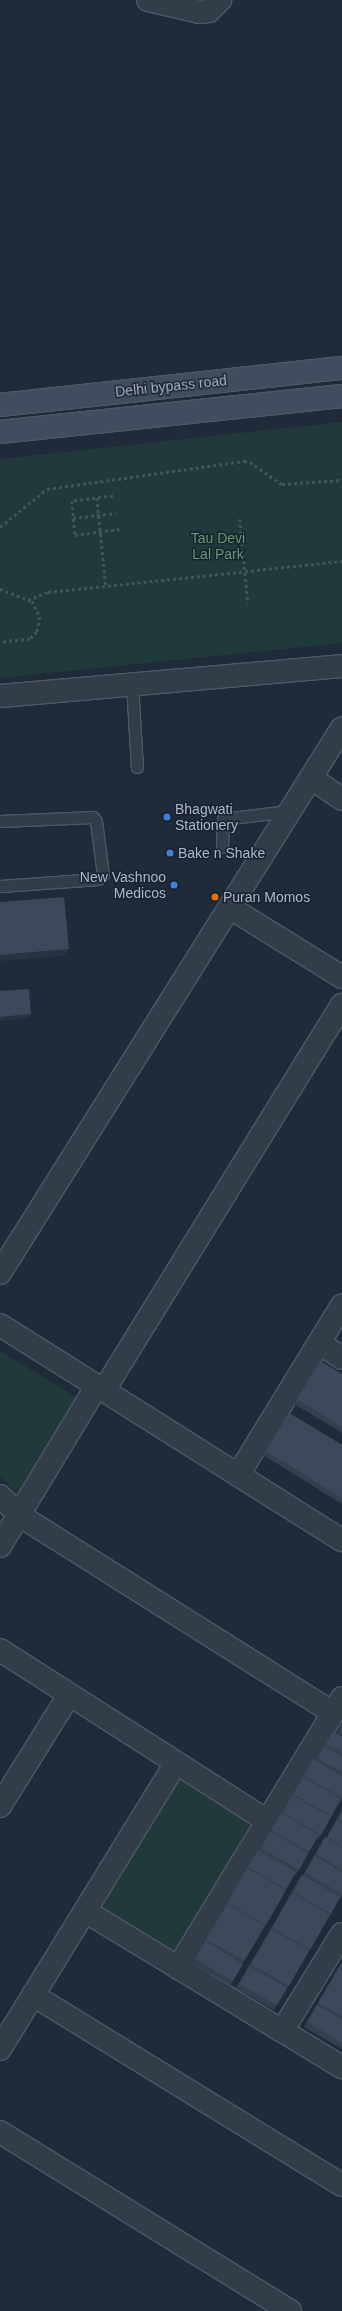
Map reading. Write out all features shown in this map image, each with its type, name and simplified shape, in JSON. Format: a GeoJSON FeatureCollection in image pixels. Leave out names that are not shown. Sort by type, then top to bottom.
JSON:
{"type":"FeatureCollection","features":[{"type":"Feature","properties":{"kind":"main road","name":"Delhi bypass road"},"geometry":{"type":"LineString","coordinates":[[0,405],[342,368]]}},
{"type":"Feature","properties":{"kind":"main road","name":"Delhi bypass road"},"geometry":{"type":"LineString","coordinates":[[0,432],[342,396]]}},
{"type":"Feature","properties":{"kind":"street"},"geometry":{"type":"LineString","coordinates":[[148,0],[199,12],[210,10],[220,0]]}},
{"type":"Feature","properties":{"kind":"street"},"geometry":{"type":"LineString","coordinates":[[0,696],[342,666]]}},
{"type":"Feature","properties":{"kind":"street"},"geometry":{"type":"LineString","coordinates":[[0,1273],[342,728]]}},
{"type":"Feature","properties":{"kind":"street"},"geometry":{"type":"LineString","coordinates":[[310,778],[342,799]]}},
{"type":"Feature","properties":{"kind":"street"},"geometry":{"type":"LineString","coordinates":[[229,907],[342,977]]}},
{"type":"Feature","properties":{"kind":"street"},"geometry":{"type":"LineString","coordinates":[[0,1546],[18,1515],[100,1388],[342,1004]]}},
{"type":"Feature","properties":{"kind":"street"},"geometry":{"type":"LineString","coordinates":[[238,1476],[342,1305]]}},
{"type":"Feature","properties":{"kind":"street"},"geometry":{"type":"LineString","coordinates":[[0,1326],[342,1540]]}},
{"type":"Feature","properties":{"kind":"street"},"geometry":{"type":"LineString","coordinates":[[318,1343],[342,1358]]}},
{"type":"Feature","properties":{"kind":"street"},"geometry":{"type":"LineString","coordinates":[[0,1496],[18,1515],[338,1706],[178,1968]]}},
{"type":"Feature","properties":{"kind":"street"},"geometry":{"type":"LineString","coordinates":[[0,1650],[267,1821]]}},
{"type":"Feature","properties":{"kind":"street"},"geometry":{"type":"LineString","coordinates":[[0,1806],[69,1695]]}},
{"type":"Feature","properties":{"kind":"street"},"geometry":{"type":"LineString","coordinates":[[0,2049],[176,1763]]}},
{"type":"Feature","properties":{"kind":"street"},"geometry":{"type":"LineString","coordinates":[[85,1911],[342,2067]]}},
{"type":"Feature","properties":{"kind":"street"},"geometry":{"type":"LineString","coordinates":[[282,2031],[342,1934]]}},
{"type":"Feature","properties":{"kind":"street"},"geometry":{"type":"LineString","coordinates":[[33,1995],[342,2185]]}},
{"type":"Feature","properties":{"kind":"street"},"geometry":{"type":"LineString","coordinates":[[0,2132],[290,2311]]}},
{"type":"Feature","properties":{"kind":"lane"},"geometry":{"type":"LineString","coordinates":[[132,684],[137,767]]}},
{"type":"Feature","properties":{"kind":"lane"},"geometry":{"type":"LineString","coordinates":[[222,847],[223,819],[290,811]]}},
{"type":"Feature","properties":{"kind":"lane"},"geometry":{"type":"LineString","coordinates":[[0,821],[93,817],[96,821],[103,875],[98,879],[0,886]]}},
{"type":"Feature","properties":{"kind":"path"},"geometry":{"type":"LineString","coordinates":[[0,527],[41,491],[86,483],[244,461],[250,462],[282,484],[342,480]]}},
{"type":"Feature","properties":{"kind":"path"},"geometry":{"type":"LineString","coordinates":[[113,496],[72,501],[75,535],[120,529]]}},
{"type":"Feature","properties":{"kind":"path"},"geometry":{"type":"LineString","coordinates":[[97,498],[106,586]]}},
{"type":"Feature","properties":{"kind":"path"},"geometry":{"type":"LineString","coordinates":[[73,518],[116,513]]}},
{"type":"Feature","properties":{"kind":"path"},"geometry":{"type":"LineString","coordinates":[[240,519],[248,604]]}},
{"type":"Feature","properties":{"kind":"path"},"geometry":{"type":"LineString","coordinates":[[28,600],[48,592],[342,561]]}},
{"type":"Feature","properties":{"kind":"path"},"geometry":{"type":"LineString","coordinates":[[0,589],[32,601],[38,613],[39,626],[37,632],[30,639],[0,642]]}},
{"type":"Feature","properties":{"kind":"green space","name":"Tau Devi Lal Park"},"geometry":{"type":"Polygon","coordinates":[[[342,422],[342,643],[0,678],[0,459],[342,422]]]}},
{"type":"Feature","properties":{"kind":"green space"},"geometry":{"type":"Polygon","coordinates":[[[0,1351],[78,1398],[19,1494],[0,1477],[0,1351]]]}},
{"type":"Feature","properties":{"kind":"green space"},"geometry":{"type":"Polygon","coordinates":[[[177,1774],[254,1822],[173,1953],[96,1905],[177,1774]]]}},
{"type":"Feature","properties":{"kind":"building"},"geometry":{"type":"Polygon","coordinates":[[[64,897],[69,949],[0,955],[0,902],[64,897]]]}},
{"type":"Feature","properties":{"kind":"building"},"geometry":{"type":"Polygon","coordinates":[[[29,989],[31,1014],[0,1017],[0,991],[29,989]]]}},
{"type":"Feature","properties":{"kind":"building"},"geometry":{"type":"Polygon","coordinates":[[[320,1361],[342,1374],[342,1427],[297,1399],[320,1361]]]}},
{"type":"Feature","properties":{"kind":"building"},"geometry":{"type":"Polygon","coordinates":[[[289,1413],[342,1445],[342,1498],[266,1451],[289,1413]]]}},
{"type":"Feature","properties":{"kind":"building"},"geometry":{"type":"Polygon","coordinates":[[[333,1731],[342,1736],[342,1753],[326,1744],[333,1731]]]}},
{"type":"Feature","properties":{"kind":"building"},"geometry":{"type":"Polygon","coordinates":[[[324,1746],[342,1756],[342,1772],[317,1758],[324,1746]]]}},
{"type":"Feature","properties":{"kind":"building"},"geometry":{"type":"Polygon","coordinates":[[[313,1759],[342,1776],[342,1798],[304,1776],[313,1759]]]}},
{"type":"Feature","properties":{"kind":"building"},"geometry":{"type":"Polygon","coordinates":[[[303,1777],[341,1799],[331,1816],[293,1794],[303,1777]]]}},
{"type":"Feature","properties":{"kind":"building"},"geometry":{"type":"Polygon","coordinates":[[[292,1795],[331,1817],[321,1835],[283,1813],[292,1795]]]}},
{"type":"Feature","properties":{"kind":"building"},"geometry":{"type":"Polygon","coordinates":[[[342,1811],[342,1821],[338,1819],[342,1811]]]}},
{"type":"Feature","properties":{"kind":"building"},"geometry":{"type":"Polygon","coordinates":[[[281,1813],[319,1835],[309,1852],[271,1830],[281,1813]]]}},
{"type":"Feature","properties":{"kind":"building"},"geometry":{"type":"Polygon","coordinates":[[[337,1820],[342,1823],[342,1846],[327,1837],[337,1820]]]}},
{"type":"Feature","properties":{"kind":"building"},"geometry":{"type":"Polygon","coordinates":[[[270,1831],[308,1853],[299,1870],[261,1848],[270,1831]]]}},
{"type":"Feature","properties":{"kind":"building"},"geometry":{"type":"Polygon","coordinates":[[[325,1837],[342,1847],[342,1870],[316,1854],[325,1837]]]}},
{"type":"Feature","properties":{"kind":"building"},"geometry":{"type":"Polygon","coordinates":[[[258,1850],[296,1872],[286,1889],[248,1867],[258,1850]]]}},
{"type":"Feature","properties":{"kind":"building"},"geometry":{"type":"Polygon","coordinates":[[[315,1856],[342,1872],[342,1894],[305,1873],[315,1856]]]}},
{"type":"Feature","properties":{"kind":"building"},"geometry":{"type":"Polygon","coordinates":[[[247,1868],[286,1890],[266,1925],[227,1903],[247,1868]]]}},
{"type":"Feature","properties":{"kind":"building"},"geometry":{"type":"Polygon","coordinates":[[[302,1875],[340,1897],[331,1914],[293,1892],[302,1875]]]}},
{"type":"Feature","properties":{"kind":"building"},"geometry":{"type":"Polygon","coordinates":[[[292,1893],[330,1915],[310,1950],[272,1928],[292,1893]]]}},
{"type":"Feature","properties":{"kind":"building"},"geometry":{"type":"Polygon","coordinates":[[[227,1904],[265,1926],[244,1961],[206,1939],[227,1904]]]}},
{"type":"Feature","properties":{"kind":"building"},"geometry":{"type":"Polygon","coordinates":[[[271,1929],[309,1951],[289,1986],[251,1964],[271,1929]]]}},
{"type":"Feature","properties":{"kind":"building"},"geometry":{"type":"Polygon","coordinates":[[[205,1941],[243,1964],[233,1981],[195,1959],[205,1941]]]}},
{"type":"Feature","properties":{"kind":"building"},"geometry":{"type":"Polygon","coordinates":[[[249,1966],[287,1988],[277,2005],[239,1984],[249,1966]]]}},
{"type":"Feature","properties":{"kind":"building"},"geometry":{"type":"Polygon","coordinates":[[[339,1968],[342,1970],[342,2016],[318,2003],[339,1968]]]}},
{"type":"Feature","properties":{"kind":"building"},"geometry":{"type":"Polygon","coordinates":[[[317,2005],[342,2020],[342,2043],[307,2022],[317,2005]]]}},
{"type":"Feature","properties":{"kind":"place","name":"Bhagwati Stationery"},"geometry":{"type":"Point","coordinates":[167,817]}},
{"type":"Feature","properties":{"kind":"place","name":"Bake n Shake"},"geometry":{"type":"Point","coordinates":[170,853]}},
{"type":"Feature","properties":{"kind":"place","name":"New Vashnoo Medicos"},"geometry":{"type":"Point","coordinates":[174,885]}},
{"type":"Feature","properties":{"kind":"place","name":"Puran Momos"},"geometry":{"type":"Point","coordinates":[215,897]}}]}
